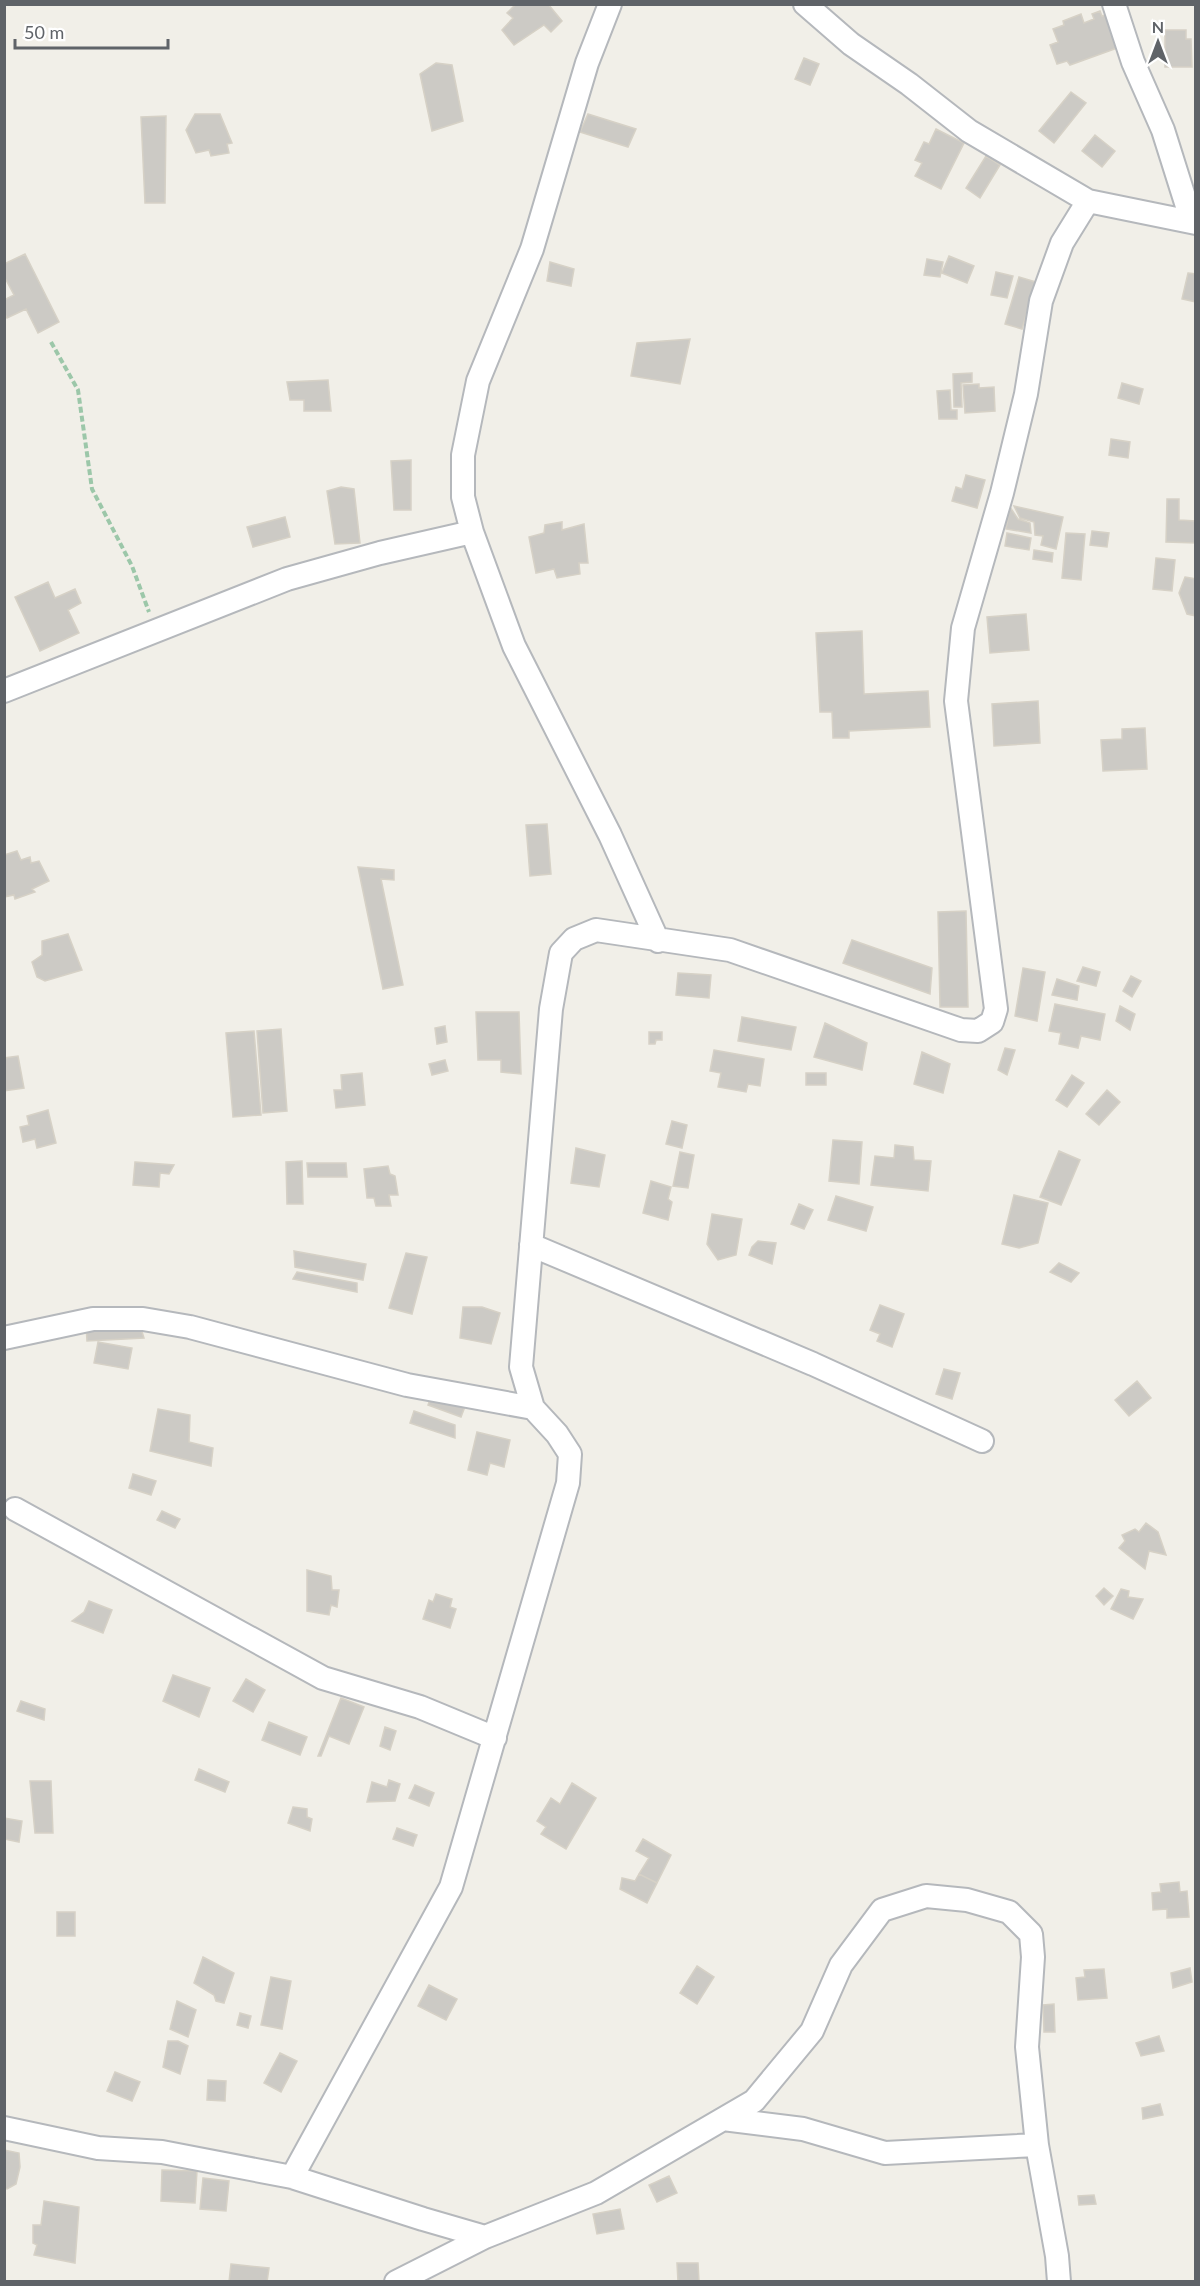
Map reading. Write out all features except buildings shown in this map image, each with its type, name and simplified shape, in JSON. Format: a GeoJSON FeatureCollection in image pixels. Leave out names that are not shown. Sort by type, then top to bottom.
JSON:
{"type":"FeatureCollection","features":[{"type":"Feature","properties":{"kind":"street"},"geometry":{"type":"LineString","coordinates":[[610,4],[587,63],[532,249],[478,381],[463,455],[463,497],[472,532],[514,646],[610,835],[658,941]]}},
{"type":"Feature","properties":{"kind":"street"},"geometry":{"type":"LineString","coordinates":[[805,4],[851,44],[909,84],[969,131],[1088,201],[1194,223]]}},
{"type":"Feature","properties":{"kind":"street"},"geometry":{"type":"LineString","coordinates":[[1114,4],[1134,62],[1163,130],[1194,223]]}},
{"type":"Feature","properties":{"kind":"street"},"geometry":{"type":"LineString","coordinates":[[292,2177],[451,1887],[568,1483],[570,1454],[557,1434],[532,1408],[520,1367],[551,1009],[561,953],[574,939],[596,930],[730,950],[961,1030],[978,1031],[992,1022],[996,1009],[956,701],[963,628],[1002,493],[1026,394],[1041,300],[1062,243],[1088,201]]}},
{"type":"Feature","properties":{"kind":"street"},"geometry":{"type":"LineString","coordinates":[[4,690],[287,579],[380,553],[472,532]]}},
{"type":"Feature","properties":{"kind":"street"},"geometry":{"type":"LineString","coordinates":[[531,1245],[813,1364],[982,1441]]}},
{"type":"Feature","properties":{"kind":"street"},"geometry":{"type":"LineString","coordinates":[[4,1338],[93,1319],[143,1319],[190,1327],[407,1385],[532,1408]]}},
{"type":"Feature","properties":{"kind":"street"},"geometry":{"type":"LineString","coordinates":[[15,1509],[323,1678],[420,1707],[495,1738]]}},
{"type":"Feature","properties":{"kind":"street"},"geometry":{"type":"LineString","coordinates":[[396,2282],[485,2237],[596,2193],[754,2101],[812,2031],[841,1965],[882,1910],[926,1896],[967,1900],[1009,1912],[1030,1934],[1033,1958],[1027,2047],[1037,2145],[1057,2256],[1059,2282]]}},
{"type":"Feature","properties":{"kind":"street"},"geometry":{"type":"LineString","coordinates":[[723,2119],[803,2129],[885,2153],[1037,2145]]}},
{"type":"Feature","properties":{"kind":"street"},"geometry":{"type":"LineString","coordinates":[[4,2128],[98,2148],[162,2152],[292,2177],[485,2237]]}},
{"type":"Feature","properties":{"kind":"path"},"geometry":{"type":"LineString","coordinates":[[51,342],[78,390],[92,489],[132,566],[155,630]]}}]}
